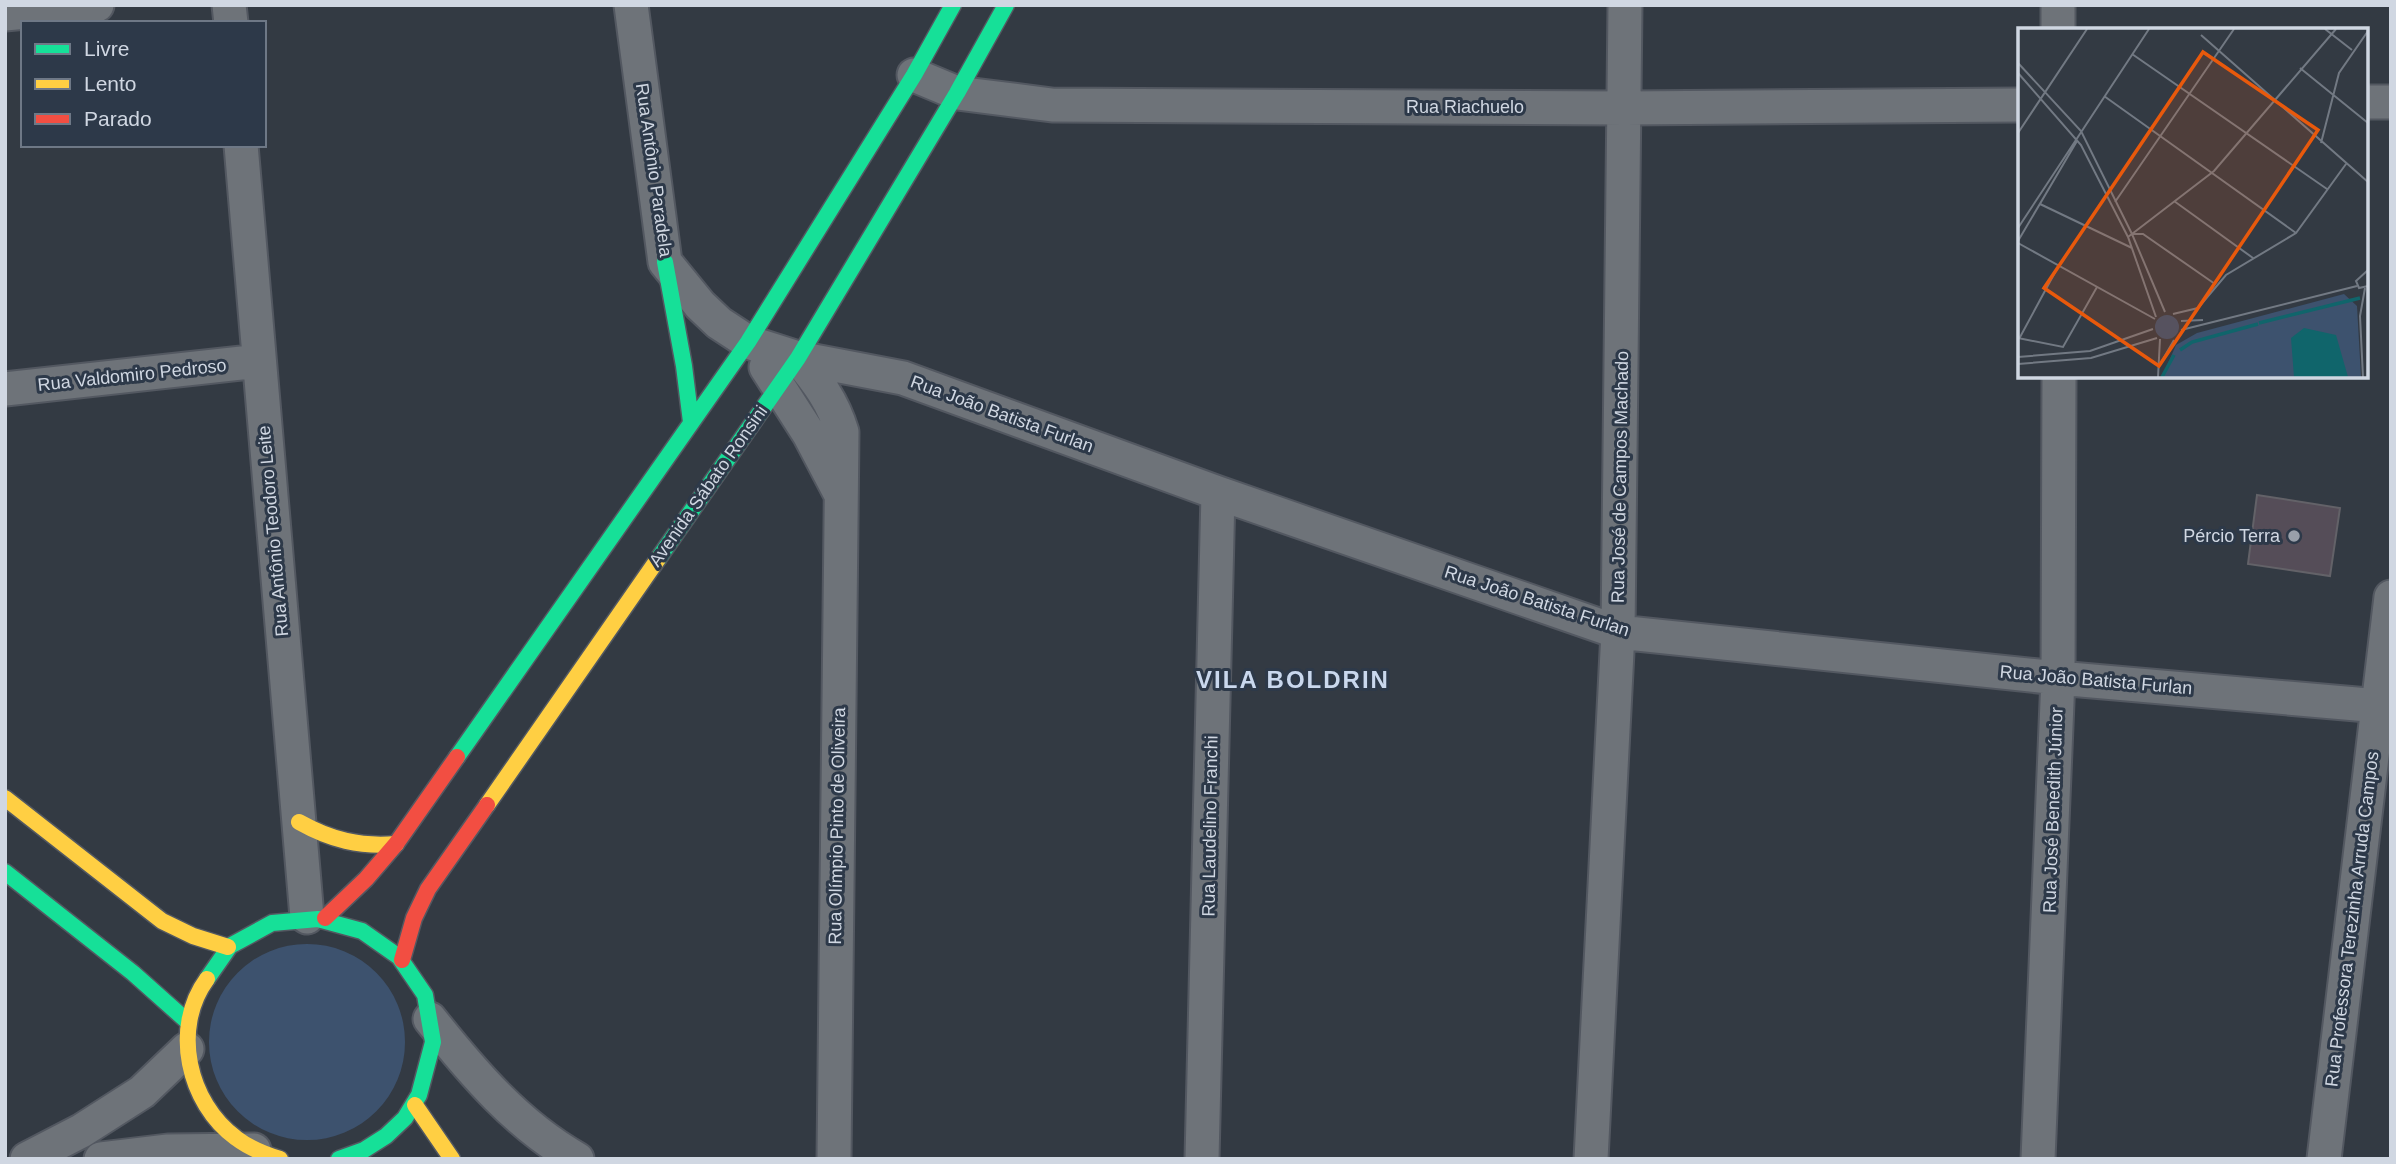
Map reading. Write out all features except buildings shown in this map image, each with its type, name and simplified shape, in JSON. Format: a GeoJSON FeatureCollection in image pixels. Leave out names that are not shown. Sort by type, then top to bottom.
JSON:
{"type":"FeatureCollection","features":[{"type":"Feature","properties":{"kind":"street"},"geometry":{"type":"LineString","coordinates":[[5,14],[97,5]]}},
{"type":"Feature","properties":{"kind":"street","name":"Rua Antônio Paradela"},"geometry":{"type":"LineString","coordinates":[[631,5],[666,262],[683,286],[709,314],[748,342]]}},
{"type":"Feature","properties":{"kind":"street"},"geometry":{"type":"LineString","coordinates":[[316,918],[366,879],[396,844],[748,342],[914,75],[953,5]]}},
{"type":"Feature","properties":{"kind":"street","name":"Avenida Sábato Ronsini"},"geometry":{"type":"LineString","coordinates":[[402,960],[414,918],[428,889],[798,358],[957,93],[1006,5]]}},
{"type":"Feature","properties":{"kind":"street","name":"Rua José de Campos Machado"},"geometry":{"type":"LineString","coordinates":[[1591,1159],[1618,632],[1626,108],[1625,5]]}},
{"type":"Feature","properties":{"kind":"street"},"geometry":{"type":"LineString","coordinates":[[2058,5],[2058,28]]}},
{"type":"Feature","properties":{"kind":"street","name":"Rua Riachuelo"},"geometry":{"type":"LineString","coordinates":[[914,75],[957,93],[1052,105],[1626,108],[2018,105]]}},
{"type":"Feature","properties":{"kind":"street"},"geometry":{"type":"LineString","coordinates":[[2368,102],[2391,102]]}},
{"type":"Feature","properties":{"kind":"street","name":"Rua Antônio Teodoro Leite"},"geometry":{"type":"LineString","coordinates":[[241,147],[299,822],[316,918]]}},
{"type":"Feature","properties":{"kind":"street"},"geometry":{"type":"LineString","coordinates":[[666,262],[691,422]]}},
{"type":"Feature","properties":{"kind":"street","name":"Rua João Batista Furlan"},"geometry":{"type":"LineString","coordinates":[[748,342],[798,358],[903,379],[1217,493],[1618,632],[2058,678],[2383,706]]}},
{"type":"Feature","properties":{"kind":"street","name":"Rua Olímpio Pinto de Oliveira"},"geometry":{"type":"LineString","coordinates":[[748,342],[823,459],[840,493]]}},
{"type":"Feature","properties":{"kind":"street","name":"Rua Olímpio Pinto de Oliveira"},"geometry":{"type":"LineString","coordinates":[[798,358],[822,387],[842,432],[834,1159]]}},
{"type":"Feature","properties":{"kind":"street","name":"Rua Valdomiro Pedroso"},"geometry":{"type":"LineString","coordinates":[[5,389],[259,361]]}},
{"type":"Feature","properties":{"kind":"street","name":"Rua José Benedith Júnior"},"geometry":{"type":"LineString","coordinates":[[2038,1159],[2058,678],[2059,378]]}},
{"type":"Feature","properties":{"kind":"street","name":"Rua Laudelino Franchi"},"geometry":{"type":"LineString","coordinates":[[1202,1159],[1217,493]]}},
{"type":"Feature","properties":{"kind":"street","name":"Rua Professora Terezinha Arruda Campos"},"geometry":{"type":"LineString","coordinates":[[2324,1159],[2383,706],[2391,597]]}},
{"type":"Feature","properties":{"kind":"street"},"geometry":{"type":"LineString","coordinates":[[5,798],[162,921],[193,936],[228,947]]}},
{"type":"Feature","properties":{"kind":"street"},"geometry":{"type":"LineString","coordinates":[[299,822],[321,835],[345,843],[370,846],[396,844]]}},
{"type":"Feature","properties":{"kind":"street"},"geometry":{"type":"LineString","coordinates":[[5,872],[133,974],[188,1035]]}},
{"type":"Feature","properties":{"kind":"street"},"geometry":{"type":"LineString","coordinates":[[267,1154],[228,1132],[208,1108],[194,1079],[188,1035],[195,994],[209,969],[228,947],[252,931],[278,922],[316,918],[354,926],[380,940],[402,960],[415,978],[430,1019],[430,1064],[425,1084],[415,1105],[389,1135],[350,1158]]}},
{"type":"Feature","properties":{"kind":"street"},"geometry":{"type":"LineString","coordinates":[[430,1019],[464,1060],[520,1119],[553,1145],[577,1159]]}},
{"type":"Feature","properties":{"kind":"street"},"geometry":{"type":"LineString","coordinates":[[27,1159],[81,1131],[142,1092],[188,1035]]}},
{"type":"Feature","properties":{"kind":"street"},"geometry":{"type":"LineString","coordinates":[[415,1105],[452,1159]]}},
{"type":"Feature","properties":{"kind":"street"},"geometry":{"type":"LineString","coordinates":[[100,1159],[168,1151],[267,1154]]}},
{"type":"Feature","properties":{"kind":"shaded area"},"geometry":{"type":"Polygon","coordinates":[[[307,944],[344,952],[376,973],[397,1005],[405,1042],[397,1079],[376,1111],[344,1132],[307,1140],[270,1132],[238,1111],[217,1079],[209,1042],[217,1005],[238,973],[270,952],[307,944]]]}},
{"type":"Feature","properties":{"kind":"traffic: fast"},"geometry":{"type":"LineString","coordinates":[[457,757],[748,342],[914,75],[953,5]]}},
{"type":"Feature","properties":{"kind":"traffic: fast"},"geometry":{"type":"LineString","coordinates":[[658,559],[798,358],[957,93],[1006,5]]}},
{"type":"Feature","properties":{"kind":"traffic: fast"},"geometry":{"type":"LineString","coordinates":[[665,262],[691,422]]}},
{"type":"Feature","properties":{"kind":"traffic: fast"},"geometry":{"type":"LineString","coordinates":[[5,872],[133,973],[188,1022]]}},
{"type":"Feature","properties":{"kind":"traffic: fast"},"geometry":{"type":"LineString","coordinates":[[207,979],[230,946],[272,923],[318,919],[362,931],[399,957],[425,995],[433,1042],[419,1095],[405,1118],[386,1136],[364,1150],[339,1159]]}},
{"type":"Feature","properties":{"kind":"traffic: slow"},"geometry":{"type":"LineString","coordinates":[[487,805],[658,559]]}},
{"type":"Feature","properties":{"kind":"traffic: slow"},"geometry":{"type":"LineString","coordinates":[[5,798],[162,921],[193,936],[228,947]]}},
{"type":"Feature","properties":{"kind":"traffic: slow"},"geometry":{"type":"LineString","coordinates":[[299,822],[346,841],[396,844]]}},
{"type":"Feature","properties":{"kind":"traffic: slow"},"geometry":{"type":"LineString","coordinates":[[207,979],[196,998],[190,1020],[190,1064],[196,1085],[219,1123],[236,1138],[280,1159]]}},
{"type":"Feature","properties":{"kind":"traffic: slow"},"geometry":{"type":"LineString","coordinates":[[415,1105],[452,1159]]}},
{"type":"Feature","properties":{"kind":"traffic: jam"},"geometry":{"type":"LineString","coordinates":[[325,918],[366,879],[396,844],[457,757]]}},
{"type":"Feature","properties":{"kind":"traffic: jam"},"geometry":{"type":"LineString","coordinates":[[402,960],[414,918],[428,889],[487,805]]}},
{"type":"Feature","properties":{"kind":"place","name":"Pércio Terra"},"geometry":{"type":"Point","coordinates":[2294,536]}},
{"type":"Feature","properties":{"kind":"district","name":"VILA BOLDRIN"},"geometry":{"type":"Point","coordinates":[1293,679]}}]}
